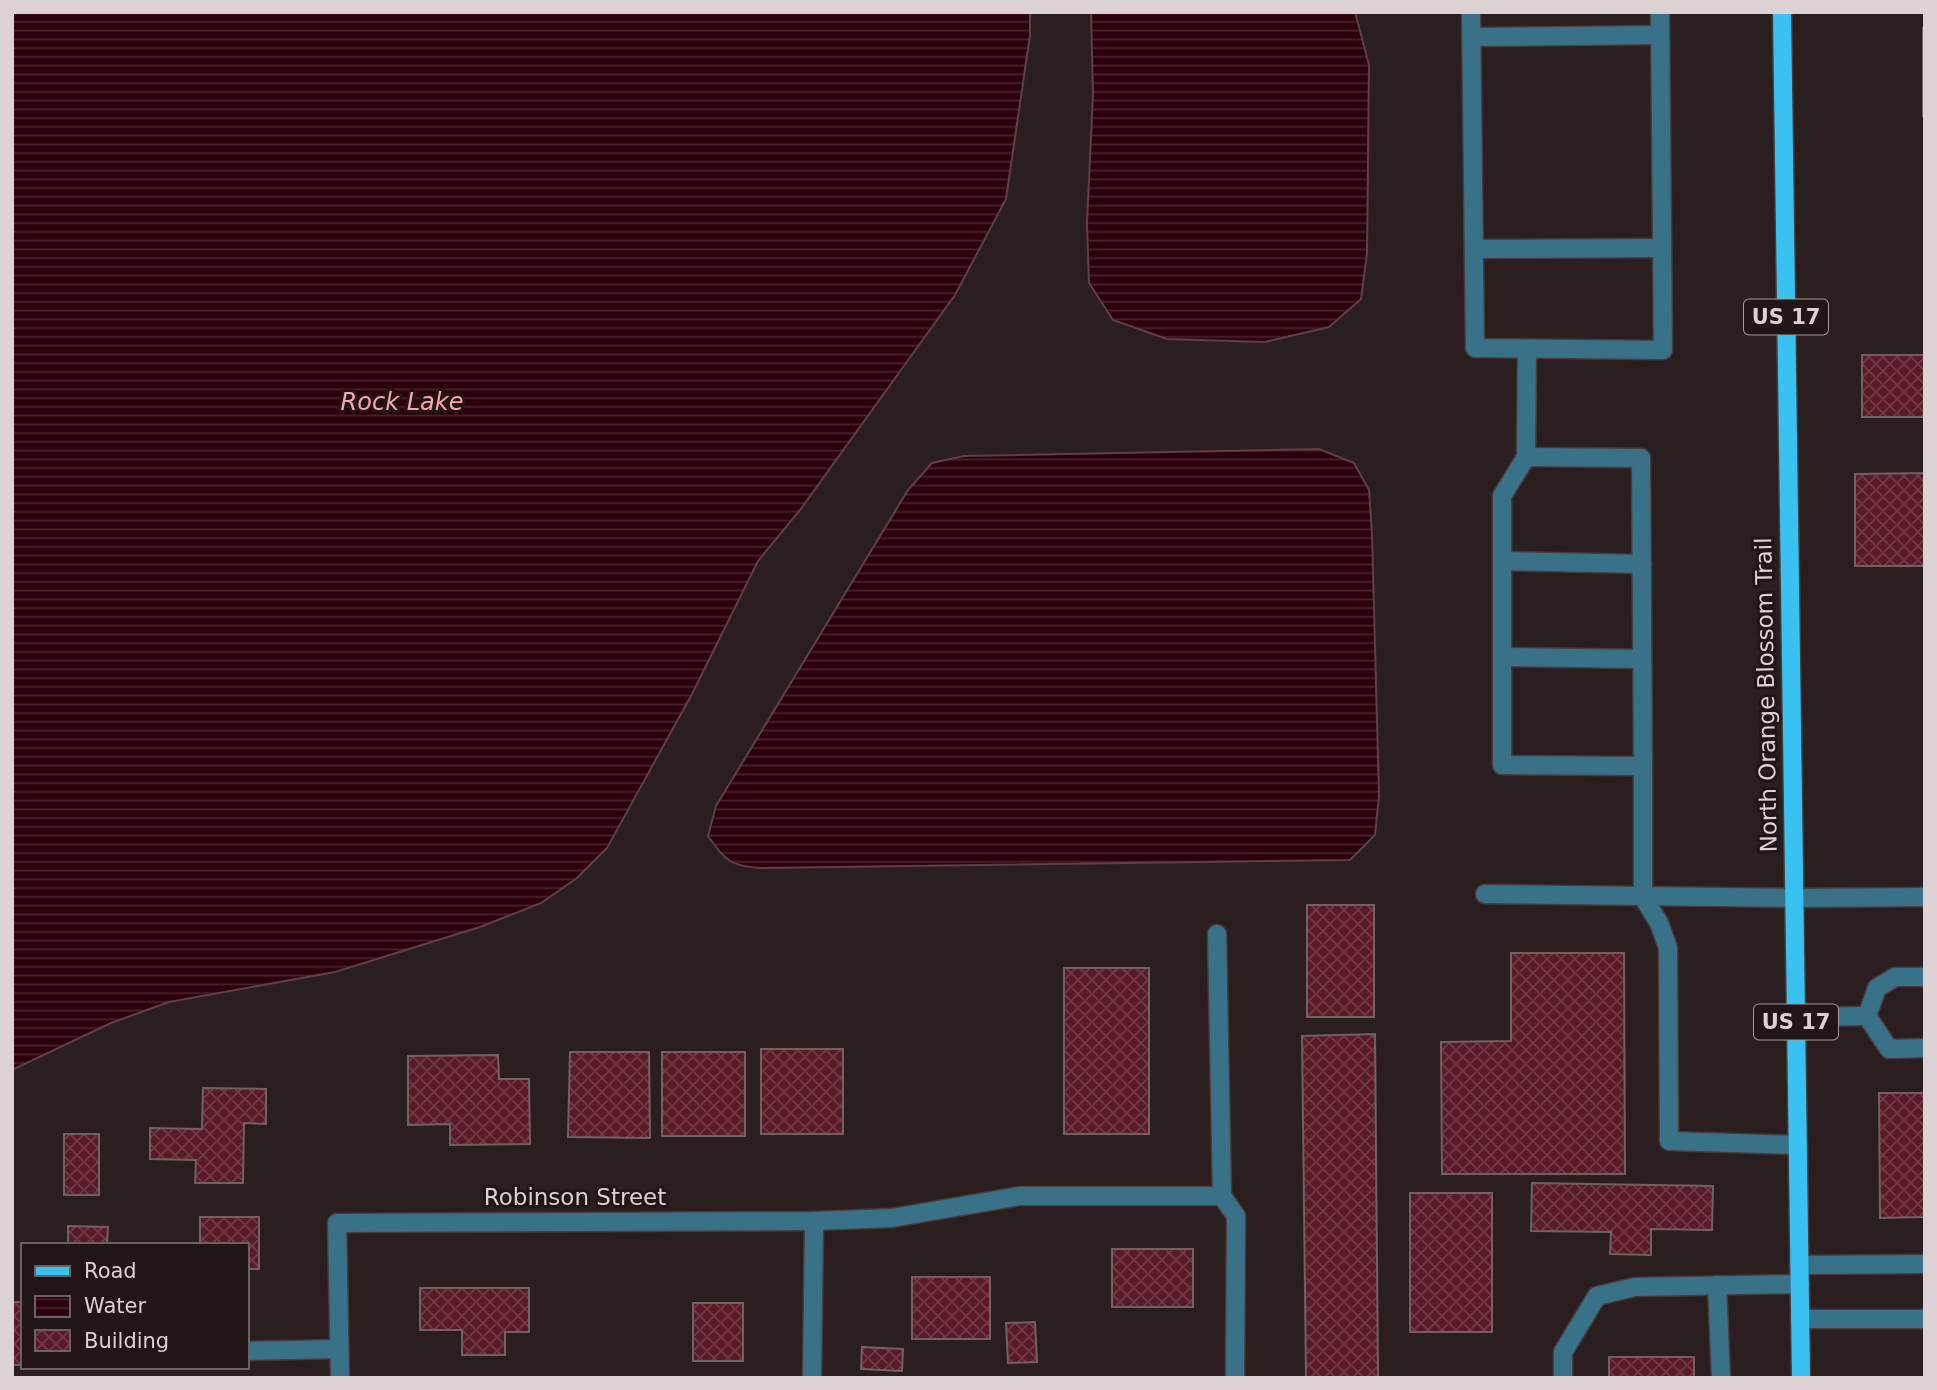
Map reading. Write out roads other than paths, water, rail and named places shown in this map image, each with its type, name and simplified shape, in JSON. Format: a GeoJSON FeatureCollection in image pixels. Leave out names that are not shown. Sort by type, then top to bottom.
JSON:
{"type":"FeatureCollection","features":[{"type":"Feature","properties":{"kind":"main road","name":"North Orange Blossom Trail"},"geometry":{"type":"LineString","coordinates":[[1782,12],[1801,1378]]}},
{"type":"Feature","properties":{"kind":"street"},"geometry":{"type":"LineString","coordinates":[[1471,12],[1475,348],[1663,350],[1660,12]]}},
{"type":"Feature","properties":{"kind":"street"},"geometry":{"type":"LineString","coordinates":[[1472,37],[1660,35]]}},
{"type":"Feature","properties":{"kind":"street"},"geometry":{"type":"LineString","coordinates":[[1474,249],[1662,248]]}},
{"type":"Feature","properties":{"kind":"street"},"geometry":{"type":"LineString","coordinates":[[1527,349],[1526,457],[1502,496],[1502,765],[1643,766]]}},
{"type":"Feature","properties":{"kind":"street"},"geometry":{"type":"LineString","coordinates":[[1526,457],[1641,458],[1643,897],[1659,923],[1668,948],[1668,1141],[1798,1145]]}},
{"type":"Feature","properties":{"kind":"street"},"geometry":{"type":"LineString","coordinates":[[1502,561],[1642,564]]}},
{"type":"Feature","properties":{"kind":"street"},"geometry":{"type":"LineString","coordinates":[[1502,657],[1642,659]]}},
{"type":"Feature","properties":{"kind":"street"},"geometry":{"type":"LineString","coordinates":[[1485,894],[1925,897]]}},
{"type":"Feature","properties":{"kind":"street"},"geometry":{"type":"LineString","coordinates":[[1217,934],[1222,1196],[1236,1216],[1235,1378]]}},
{"type":"Feature","properties":{"kind":"street"},"geometry":{"type":"LineString","coordinates":[[1867,1016],[1877,988],[1895,977],[1925,977]]}},
{"type":"Feature","properties":{"kind":"street"},"geometry":{"type":"LineString","coordinates":[[1796,1017],[1867,1016]]}},
{"type":"Feature","properties":{"kind":"street"},"geometry":{"type":"LineString","coordinates":[[1867,1016],[1889,1049],[1925,1048]]}},
{"type":"Feature","properties":{"kind":"street","name":"Robinson Street"},"geometry":{"type":"LineString","coordinates":[[339,1349],[337,1223],[814,1221],[892,1218],[1020,1196],[1222,1196]]}},
{"type":"Feature","properties":{"kind":"street"},"geometry":{"type":"LineString","coordinates":[[812,1378],[814,1221]]}},
{"type":"Feature","properties":{"kind":"street"},"geometry":{"type":"LineString","coordinates":[[1800,1265],[1925,1264]]}},
{"type":"Feature","properties":{"kind":"street"},"geometry":{"type":"LineString","coordinates":[[1563,1378],[1563,1352],[1597,1296],[1634,1287],[1800,1284]]}},
{"type":"Feature","properties":{"kind":"street"},"geometry":{"type":"LineString","coordinates":[[1717,1285],[1721,1378]]}},
{"type":"Feature","properties":{"kind":"street"},"geometry":{"type":"LineString","coordinates":[[1800,1320],[1925,1319]]}},
{"type":"Feature","properties":{"kind":"street"},"geometry":{"type":"LineString","coordinates":[[248,1351],[339,1349],[340,1378]]}},
{"type":"Feature","properties":{"kind":"water","name":"Rock Lake"},"geometry":{"type":"Polygon","coordinates":[[[12,12],[1030,12],[1030,35],[1006,199],[955,295],[800,510],[758,561],[692,694],[607,848],[577,878],[541,903],[480,927],[335,972],[169,1002],[111,1023],[12,1070],[12,12]]]}},
{"type":"Feature","properties":{"kind":"water"},"geometry":{"type":"Polygon","coordinates":[[[1091,12],[1355,12],[1369,65],[1367,253],[1361,299],[1329,327],[1265,342],[1167,339],[1113,320],[1089,283],[1087,223],[1093,94],[1091,12]]]}},
{"type":"Feature","properties":{"kind":"water"},"geometry":{"type":"Polygon","coordinates":[[[1319,449],[1354,463],[1369,490],[1379,796],[1375,835],[1350,860],[762,868],[743,866],[730,861],[708,836],[716,806],[908,490],[932,463],[964,456],[1319,449]]]}}]}
